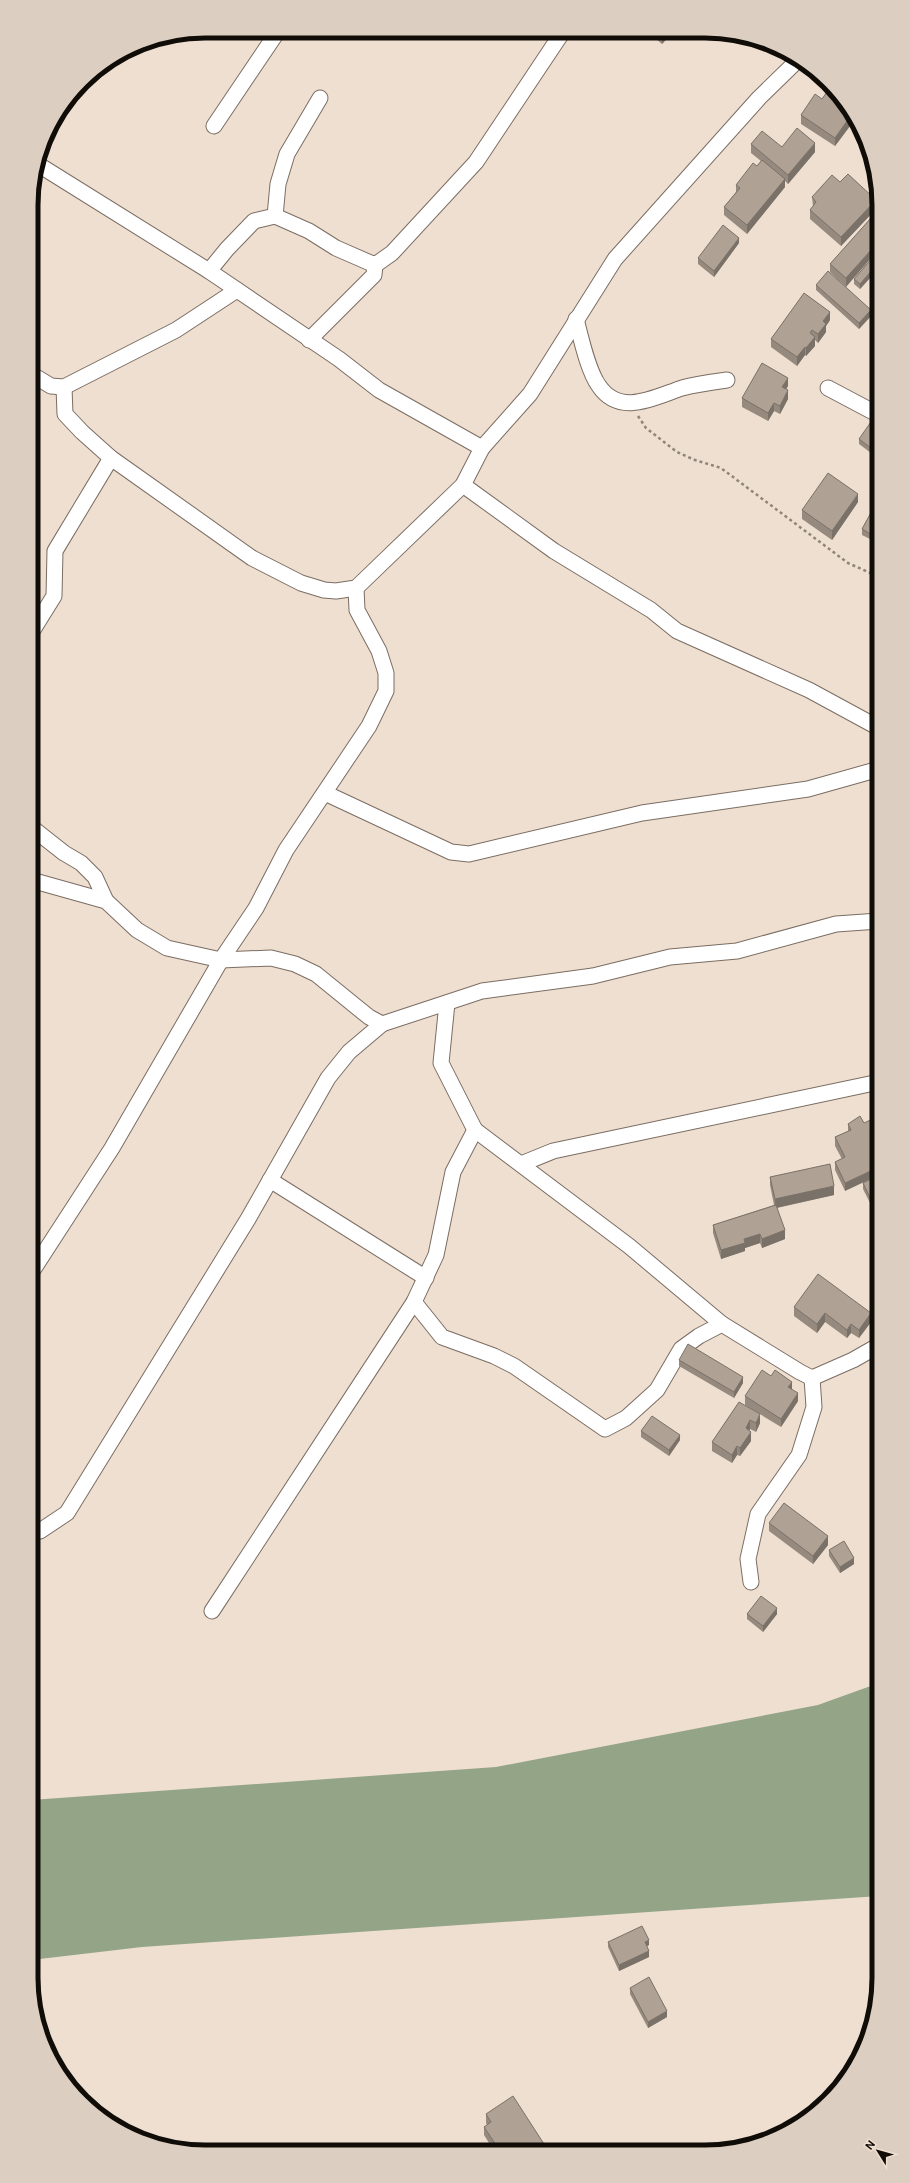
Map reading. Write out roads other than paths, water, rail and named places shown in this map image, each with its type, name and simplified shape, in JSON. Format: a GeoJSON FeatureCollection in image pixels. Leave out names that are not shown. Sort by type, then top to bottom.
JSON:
{"type":"FeatureCollection","features":[{"type":"Feature","properties":{"kind":"street"},"geometry":{"type":"LineString","coordinates":[[214,126],[274,38]]}},
{"type":"Feature","properties":{"kind":"street"},"geometry":{"type":"LineString","coordinates":[[309,340],[374,275],[375,265],[392,253],[476,162],[559,38]]}},
{"type":"Feature","properties":{"kind":"street"},"geometry":{"type":"LineString","coordinates":[[64,387],[65,414],[111,458],[252,558],[301,583],[324,590],[336,591],[356,588],[462,485],[482,448],[530,394],[615,259],[754,104],[794,64]]}},
{"type":"Feature","properties":{"kind":"street"},"geometry":{"type":"LineString","coordinates":[[275,216],[278,184],[287,154],[320,98]]}},
{"type":"Feature","properties":{"kind":"street"},"geometry":{"type":"LineString","coordinates":[[42,167],[209,271],[380,390],[482,448]]}},
{"type":"Feature","properties":{"kind":"street"},"geometry":{"type":"LineString","coordinates":[[209,271],[227,249],[254,221],[275,216],[309,231],[336,248],[375,265]]}},
{"type":"Feature","properties":{"kind":"street"},"geometry":{"type":"LineString","coordinates":[[38,378],[51,386],[64,387],[176,330],[237,290]]}},
{"type":"Feature","properties":{"kind":"street"},"geometry":{"type":"LineString","coordinates":[[576,319],[588,361],[598,386],[610,398],[633,404],[658,399],[681,389],[704,383],[728,380]]}},
{"type":"Feature","properties":{"kind":"street"},"geometry":{"type":"LineString","coordinates":[[828,388],[872,411]]}},
{"type":"Feature","properties":{"kind":"street"},"geometry":{"type":"LineString","coordinates":[[38,622],[54,596],[55,551],[111,458]]}},
{"type":"Feature","properties":{"kind":"street"},"geometry":{"type":"LineString","coordinates":[[462,485],[554,551],[651,610],[677,631],[809,690],[872,724]]}},
{"type":"Feature","properties":{"kind":"street"},"geometry":{"type":"LineString","coordinates":[[38,1262],[112,1148],[221,960],[256,908],[286,850],[325,794],[369,726],[386,691],[386,674],[379,651],[357,610],[356,588]]}},
{"type":"Feature","properties":{"kind":"street"},"geometry":{"type":"LineString","coordinates":[[325,794],[451,852],[469,854],[642,813],[808,789],[872,772]]}},
{"type":"Feature","properties":{"kind":"street"},"geometry":{"type":"LineString","coordinates":[[38,833],[54,846],[81,863],[95,877],[106,901],[137,930],[167,948],[221,960],[271,958],[295,964],[316,974],[369,1017],[382,1024]]}},
{"type":"Feature","properties":{"kind":"street"},"geometry":{"type":"LineString","coordinates":[[38,882],[106,901]]}},
{"type":"Feature","properties":{"kind":"street"},"geometry":{"type":"LineString","coordinates":[[38,1532],[68,1512],[248,1219],[328,1078],[349,1052],[382,1024],[482,991],[593,976],[670,957],[737,951],[836,924],[872,921]]}},
{"type":"Feature","properties":{"kind":"street"},"geometry":{"type":"LineString","coordinates":[[447,1003],[440,1063],[475,1130],[629,1246],[722,1324],[812,1378]]}},
{"type":"Feature","properties":{"kind":"street"},"geometry":{"type":"LineString","coordinates":[[521,1164],[553,1151],[872,1083]]}},
{"type":"Feature","properties":{"kind":"street"},"geometry":{"type":"LineString","coordinates":[[212,1611],[414,1302],[436,1255],[453,1172],[475,1130]]}},
{"type":"Feature","properties":{"kind":"street"},"geometry":{"type":"LineString","coordinates":[[270,1180],[426,1278]]}},
{"type":"Feature","properties":{"kind":"street"},"geometry":{"type":"LineString","coordinates":[[414,1302],[442,1337],[494,1356],[514,1366],[605,1429],[626,1418],[657,1390],[681,1349],[699,1336],[722,1324]]}},
{"type":"Feature","properties":{"kind":"street"},"geometry":{"type":"LineString","coordinates":[[812,1378],[872,1350]]}},
{"type":"Feature","properties":{"kind":"street"},"geometry":{"type":"LineString","coordinates":[[751,1582],[748,1559],[758,1514],[799,1455],[814,1407],[812,1378]]}}]}
